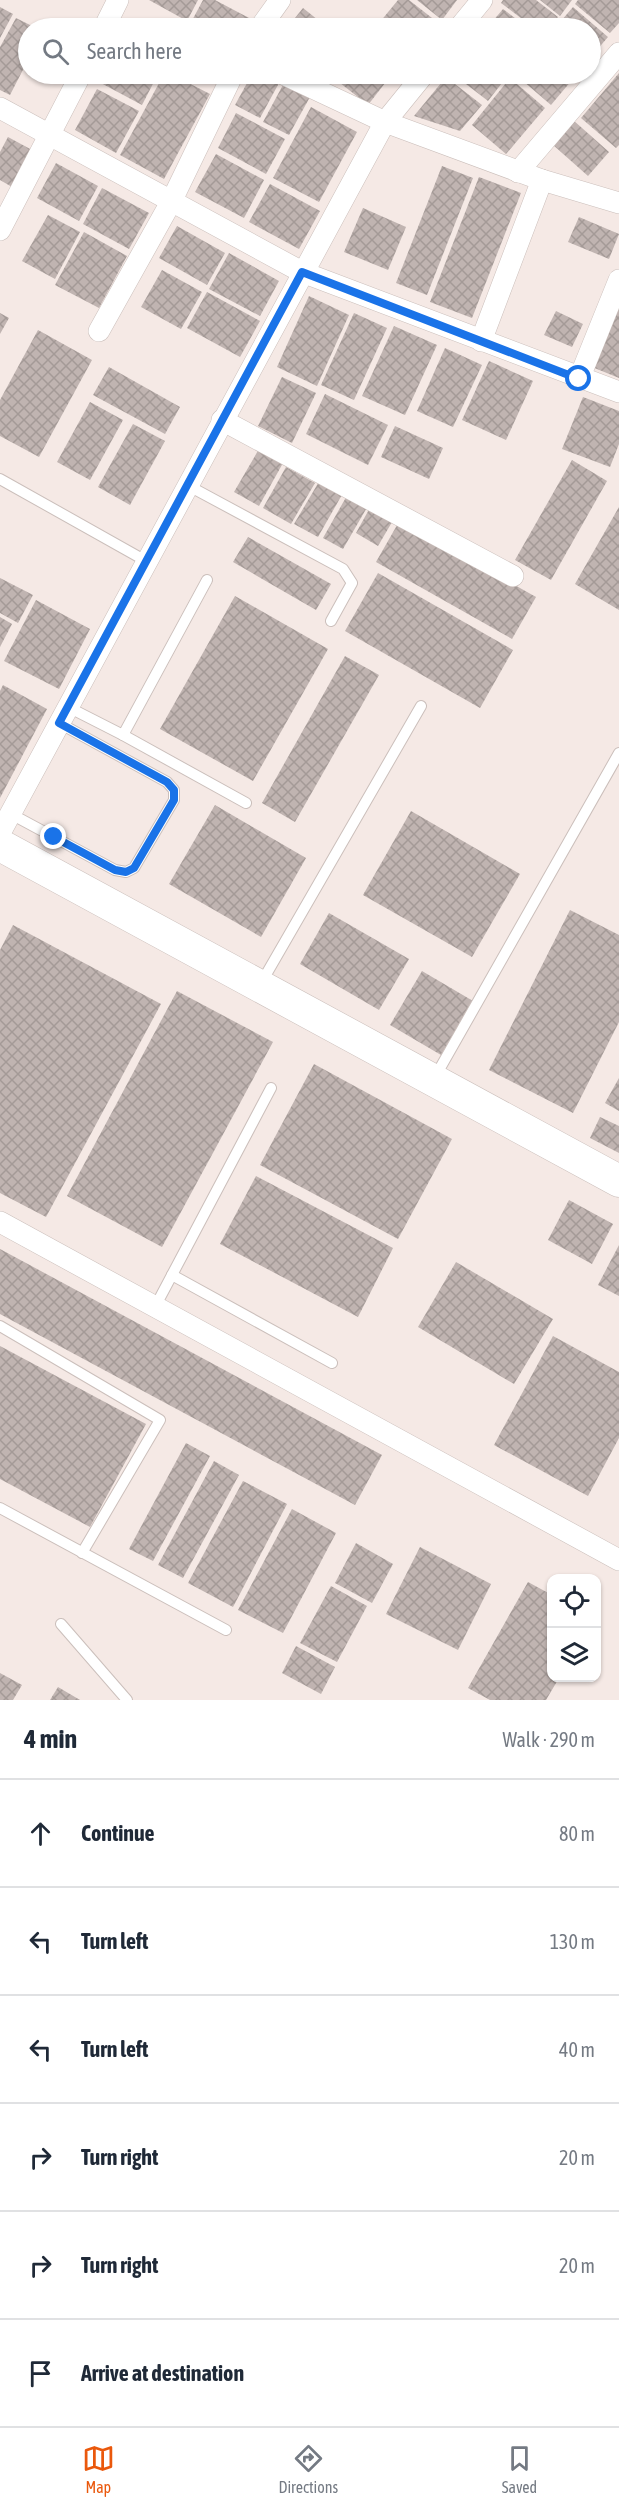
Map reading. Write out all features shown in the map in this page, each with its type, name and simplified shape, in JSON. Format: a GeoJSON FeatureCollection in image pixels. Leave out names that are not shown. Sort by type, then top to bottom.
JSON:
{"type":"FeatureCollection","features":[{"type":"Feature","properties":{"kind":"street"},"geometry":{"type":"LineString","coordinates":[[109,18],[118,0]]}},
{"type":"Feature","properties":{"kind":"street"},"geometry":{"type":"LineString","coordinates":[[267,18],[280,0]]}},
{"type":"Feature","properties":{"kind":"street"},"geometry":{"type":"LineString","coordinates":[[467,18],[482,0]]}},
{"type":"Feature","properties":{"kind":"street"},"geometry":{"type":"LineString","coordinates":[[601,74],[619,53]]}},
{"type":"Feature","properties":{"kind":"street"},"geometry":{"type":"LineString","coordinates":[[0,230],[76,84]]}},
{"type":"Feature","properties":{"kind":"street"},"geometry":{"type":"LineString","coordinates":[[99,331],[171,202],[228,84]]}},
{"type":"Feature","properties":{"kind":"street"},"geometry":{"type":"LineString","coordinates":[[305,84],[385,122],[518,172],[619,203]]}},
{"type":"Feature","properties":{"kind":"street"},"geometry":{"type":"LineString","coordinates":[[0,833],[385,122],[415,84]]}},
{"type":"Feature","properties":{"kind":"street"},"geometry":{"type":"LineString","coordinates":[[518,172],[593,84]]}},
{"type":"Feature","properties":{"kind":"street"},"geometry":{"type":"LineString","coordinates":[[0,108],[302,272],[579,379],[619,392]]}},
{"type":"Feature","properties":{"kind":"street"},"geometry":{"type":"LineString","coordinates":[[481,341],[542,180]]}},
{"type":"Feature","properties":{"kind":"street"},"geometry":{"type":"LineString","coordinates":[[579,379],[619,280]]}},
{"type":"Feature","properties":{"kind":"street"},"geometry":{"type":"LineString","coordinates":[[222,420],[513,576]]}},
{"type":"Feature","properties":{"kind":"street"},"geometry":{"type":"LineString","coordinates":[[0,845],[619,1181]]}},
{"type":"Feature","properties":{"kind":"street"},"geometry":{"type":"LineString","coordinates":[[0,1222],[619,1560]]}},
{"type":"Feature","properties":{"kind":"lane"},"geometry":{"type":"LineString","coordinates":[[0,479],[146,561]]}},
{"type":"Feature","properties":{"kind":"lane"},"geometry":{"type":"LineString","coordinates":[[187,485],[343,569],[352,583],[331,621]]}},
{"type":"Feature","properties":{"kind":"lane"},"geometry":{"type":"LineString","coordinates":[[123,735],[207,580]]}},
{"type":"Feature","properties":{"kind":"lane"},"geometry":{"type":"LineString","coordinates":[[260,985],[421,706]]}},
{"type":"Feature","properties":{"kind":"lane"},"geometry":{"type":"LineString","coordinates":[[64,715],[123,735],[246,803]]}},
{"type":"Feature","properties":{"kind":"lane"},"geometry":{"type":"LineString","coordinates":[[10,814],[115,870],[126,872],[134,868],[174,800],[174,790],[167,782],[64,715]]}},
{"type":"Feature","properties":{"kind":"lane"},"geometry":{"type":"LineString","coordinates":[[433,1080],[619,753]]}},
{"type":"Feature","properties":{"kind":"lane"},"geometry":{"type":"LineString","coordinates":[[155,1307],[271,1088]]}},
{"type":"Feature","properties":{"kind":"lane"},"geometry":{"type":"LineString","coordinates":[[172,1275],[332,1363]]}},
{"type":"Feature","properties":{"kind":"lane"},"geometry":{"type":"LineString","coordinates":[[0,1326],[160,1420],[82,1553]]}},
{"type":"Feature","properties":{"kind":"lane"},"geometry":{"type":"LineString","coordinates":[[0,1508],[226,1630]]}},
{"type":"Feature","properties":{"kind":"lane"},"geometry":{"type":"LineString","coordinates":[[60,1624],[127,1700]]}},
{"type":"Feature","properties":{"kind":"building"},"geometry":{"type":"Polygon","coordinates":[[[149,0],[198,0],[189,18],[182,18],[149,0]]]}},
{"type":"Feature","properties":{"kind":"building"},"geometry":{"type":"Polygon","coordinates":[[[203,0],[215,0],[249,18],[193,18],[203,0]]]}},
{"type":"Feature","properties":{"kind":"building"},"geometry":{"type":"Polygon","coordinates":[[[398,0],[409,0],[432,18],[383,18],[398,0]]]}},
{"type":"Feature","properties":{"kind":"building"},"geometry":{"type":"Polygon","coordinates":[[[417,0],[457,0],[444,18],[440,18],[417,0]]]}},
{"type":"Feature","properties":{"kind":"building"},"geometry":{"type":"Polygon","coordinates":[[[503,0],[536,0],[558,17],[521,18],[501,3],[503,0]]]}},
{"type":"Feature","properties":{"kind":"building"},"geometry":{"type":"Polygon","coordinates":[[[540,0],[572,0],[560,16],[540,0]]]}},
{"type":"Feature","properties":{"kind":"building"},"geometry":{"type":"Polygon","coordinates":[[[578,0],[619,0],[619,23],[610,33],[601,26],[601,18],[592,18],[575,4],[578,0]]]}},
{"type":"Feature","properties":{"kind":"building"},"geometry":{"type":"Polygon","coordinates":[[[0,7],[13,14],[0,38],[0,7]]]}},
{"type":"Feature","properties":{"kind":"building"},"geometry":{"type":"Polygon","coordinates":[[[573,7],[586,18],[564,18],[573,7]]]}},
{"type":"Feature","properties":{"kind":"building"},"geometry":{"type":"Polygon","coordinates":[[[303,8],[316,18],[295,18],[303,8]]]}},
{"type":"Feature","properties":{"kind":"building"},"geometry":{"type":"Polygon","coordinates":[[[503,9],[515,18],[495,18],[503,9]]]}},
{"type":"Feature","properties":{"kind":"building"},"geometry":{"type":"Polygon","coordinates":[[[16,18],[18,19],[18,79],[10,95],[0,90],[0,47],[16,18]]]}},
{"type":"Feature","properties":{"kind":"building"},"geometry":{"type":"Polygon","coordinates":[[[601,31],[608,37],[601,45],[601,31]]]}},
{"type":"Feature","properties":{"kind":"building"},"geometry":{"type":"Polygon","coordinates":[[[619,73],[619,145],[616,148],[581,118],[619,73]]]}},
{"type":"Feature","properties":{"kind":"building"},"geometry":{"type":"Polygon","coordinates":[[[103,84],[153,84],[142,105],[103,84]]]}},
{"type":"Feature","properties":{"kind":"building"},"geometry":{"type":"Polygon","coordinates":[[[159,84],[190,84],[210,94],[164,179],[120,155],[159,84]]]}},
{"type":"Feature","properties":{"kind":"building"},"geometry":{"type":"Polygon","coordinates":[[[247,84],[278,84],[260,118],[235,105],[247,84]]]}},
{"type":"Feature","properties":{"kind":"building"},"geometry":{"type":"Polygon","coordinates":[[[283,84],[310,97],[289,135],[263,122],[283,84]]]}},
{"type":"Feature","properties":{"kind":"building"},"geometry":{"type":"Polygon","coordinates":[[[341,84],[384,84],[368,105],[341,84]]]}},
{"type":"Feature","properties":{"kind":"building"},"geometry":{"type":"Polygon","coordinates":[[[440,84],[455,84],[482,105],[460,131],[414,116],[440,84]]]}},
{"type":"Feature","properties":{"kind":"building"},"geometry":{"type":"Polygon","coordinates":[[[466,84],[501,84],[488,101],[466,84]]]}},
{"type":"Feature","properties":{"kind":"building"},"geometry":{"type":"Polygon","coordinates":[[[505,84],[517,84],[545,108],[506,154],[472,125],[505,84]]]}},
{"type":"Feature","properties":{"kind":"building"},"geometry":{"type":"Polygon","coordinates":[[[526,84],[569,84],[551,105],[526,84]]]}},
{"type":"Feature","properties":{"kind":"building"},"geometry":{"type":"Polygon","coordinates":[[[97,89],[139,111],[116,153],[75,130],[97,89]]]}},
{"type":"Feature","properties":{"kind":"building"},"geometry":{"type":"Polygon","coordinates":[[[311,107],[357,132],[319,202],[273,178],[311,107]]]}},
{"type":"Feature","properties":{"kind":"building"},"geometry":{"type":"Polygon","coordinates":[[[236,113],[285,139],[266,174],[218,148],[236,113]]]}},
{"type":"Feature","properties":{"kind":"building"},"geometry":{"type":"Polygon","coordinates":[[[573,120],[609,152],[588,176],[552,144],[573,120]]]}},
{"type":"Feature","properties":{"kind":"building"},"geometry":{"type":"Polygon","coordinates":[[[8,137],[32,150],[12,187],[0,180],[0,152],[8,137]]]}},
{"type":"Feature","properties":{"kind":"building"},"geometry":{"type":"Polygon","coordinates":[[[216,154],[264,180],[244,218],[195,192],[216,154]]]}},
{"type":"Feature","properties":{"kind":"building"},"geometry":{"type":"Polygon","coordinates":[[[56,163],[98,186],[79,221],[37,198],[56,163]]]}},
{"type":"Feature","properties":{"kind":"building"},"geometry":{"type":"Polygon","coordinates":[[[442,166],[473,178],[427,295],[396,283],[442,166]]]}},
{"type":"Feature","properties":{"kind":"building"},"geometry":{"type":"Polygon","coordinates":[[[479,177],[521,193],[472,318],[430,302],[479,177]]]}},
{"type":"Feature","properties":{"kind":"building"},"geometry":{"type":"Polygon","coordinates":[[[270,184],[320,211],[299,249],[249,222],[270,184]]]}},
{"type":"Feature","properties":{"kind":"building"},"geometry":{"type":"Polygon","coordinates":[[[102,188],[149,213],[129,249],[83,224],[102,188]]]}},
{"type":"Feature","properties":{"kind":"building"},"geometry":{"type":"Polygon","coordinates":[[[363,208],[406,227],[388,270],[344,252],[363,208]]]}},
{"type":"Feature","properties":{"kind":"building"},"geometry":{"type":"Polygon","coordinates":[[[48,215],[80,232],[55,279],[22,261],[48,215]]]}},
{"type":"Feature","properties":{"kind":"building"},"geometry":{"type":"Polygon","coordinates":[[[579,217],[619,234],[609,259],[568,242],[579,217]]]}},
{"type":"Feature","properties":{"kind":"building"},"geometry":{"type":"Polygon","coordinates":[[[177,226],[225,253],[207,285],[159,258],[177,226]]]}},
{"type":"Feature","properties":{"kind":"building"},"geometry":{"type":"Polygon","coordinates":[[[84,232],[127,256],[99,308],[55,285],[84,232]]]}},
{"type":"Feature","properties":{"kind":"building"},"geometry":{"type":"Polygon","coordinates":[[[229,253],[279,281],[260,316],[209,289],[229,253]]]}},
{"type":"Feature","properties":{"kind":"building"},"geometry":{"type":"Polygon","coordinates":[[[162,270],[202,292],[181,329],[141,307],[162,270]]]}},
{"type":"Feature","properties":{"kind":"building"},"geometry":{"type":"Polygon","coordinates":[[[207,292],[260,321],[240,357],[187,328],[207,292]]]}},
{"type":"Feature","properties":{"kind":"building"},"geometry":{"type":"Polygon","coordinates":[[[309,296],[349,315],[317,386],[277,367],[309,296]]]}},
{"type":"Feature","properties":{"kind":"building"},"geometry":{"type":"Polygon","coordinates":[[[616,308],[619,309],[619,378],[592,367],[616,308]]]}},
{"type":"Feature","properties":{"kind":"building"},"geometry":{"type":"Polygon","coordinates":[[[556,311],[583,324],[572,347],[544,335],[556,311]]]}},
{"type":"Feature","properties":{"kind":"building"},"geometry":{"type":"Polygon","coordinates":[[[0,313],[9,318],[0,334],[0,313]]]}},
{"type":"Feature","properties":{"kind":"building"},"geometry":{"type":"Polygon","coordinates":[[[354,313],[387,328],[354,400],[321,385],[354,313]]]}},
{"type":"Feature","properties":{"kind":"building"},"geometry":{"type":"Polygon","coordinates":[[[394,326],[437,345],[405,415],[362,396],[394,326]]]}},
{"type":"Feature","properties":{"kind":"building"},"geometry":{"type":"Polygon","coordinates":[[[38,330],[92,360],[39,457],[0,436],[0,400],[38,330]]]}},
{"type":"Feature","properties":{"kind":"building"},"geometry":{"type":"Polygon","coordinates":[[[445,348],[482,365],[453,427],[417,411],[445,348]]]}},
{"type":"Feature","properties":{"kind":"building"},"geometry":{"type":"Polygon","coordinates":[[[489,361],[533,381],[506,440],[462,420],[489,361]]]}},
{"type":"Feature","properties":{"kind":"building"},"geometry":{"type":"Polygon","coordinates":[[[109,367],[180,407],[165,434],[93,395],[109,367]]]}},
{"type":"Feature","properties":{"kind":"building"},"geometry":{"type":"Polygon","coordinates":[[[282,377],[316,393],[292,443],[258,426],[282,377]]]}},
{"type":"Feature","properties":{"kind":"building"},"geometry":{"type":"Polygon","coordinates":[[[325,394],[388,425],[368,465],[306,434],[325,394]]]}},
{"type":"Feature","properties":{"kind":"building"},"geometry":{"type":"Polygon","coordinates":[[[583,397],[619,411],[619,444],[610,467],[562,449],[583,397]]]}},
{"type":"Feature","properties":{"kind":"building"},"geometry":{"type":"Polygon","coordinates":[[[90,402],[123,420],[90,480],[57,462],[90,402]]]}},
{"type":"Feature","properties":{"kind":"building"},"geometry":{"type":"Polygon","coordinates":[[[133,424],[165,441],[130,505],[98,487],[133,424]]]}},
{"type":"Feature","properties":{"kind":"building"},"geometry":{"type":"Polygon","coordinates":[[[395,426],[443,448],[429,479],[381,457],[395,426]]]}},
{"type":"Feature","properties":{"kind":"building"},"geometry":{"type":"Polygon","coordinates":[[[259,449],[283,463],[259,506],[234,492],[259,449]]]}},
{"type":"Feature","properties":{"kind":"building"},"geometry":{"type":"Polygon","coordinates":[[[572,460],[607,481],[551,580],[515,560],[572,460]]]}},
{"type":"Feature","properties":{"kind":"building"},"geometry":{"type":"Polygon","coordinates":[[[286,467],[315,483],[291,524],[263,508],[286,467]]]}},
{"type":"Feature","properties":{"kind":"building"},"geometry":{"type":"Polygon","coordinates":[[[320,480],[343,493],[318,537],[294,524],[320,480]]]}},
{"type":"Feature","properties":{"kind":"building"},"geometry":{"type":"Polygon","coordinates":[[[349,492],[369,504],[343,549],[323,538],[349,492]]]}},
{"type":"Feature","properties":{"kind":"building"},"geometry":{"type":"Polygon","coordinates":[[[372,504],[395,517],[378,546],[356,533],[372,504]]]}},
{"type":"Feature","properties":{"kind":"building"},"geometry":{"type":"Polygon","coordinates":[[[619,507],[619,610],[575,584],[619,507]]]}},
{"type":"Feature","properties":{"kind":"building"},"geometry":{"type":"Polygon","coordinates":[[[400,520],[536,597],[512,639],[376,562],[400,520]]]}},
{"type":"Feature","properties":{"kind":"building"},"geometry":{"type":"Polygon","coordinates":[[[248,537],[331,584],[316,610],[233,562],[248,537]]]}},
{"type":"Feature","properties":{"kind":"building"},"geometry":{"type":"Polygon","coordinates":[[[378,573],[513,650],[480,708],[345,631],[378,573]]]}},
{"type":"Feature","properties":{"kind":"building"},"geometry":{"type":"Polygon","coordinates":[[[0,578],[33,595],[18,623],[0,613],[0,578]]]}},
{"type":"Feature","properties":{"kind":"building"},"geometry":{"type":"Polygon","coordinates":[[[235,596],[328,649],[253,781],[160,729],[235,596]]]}},
{"type":"Feature","properties":{"kind":"building"},"geometry":{"type":"Polygon","coordinates":[[[36,600],[90,629],[59,689],[4,661],[36,600]]]}},
{"type":"Feature","properties":{"kind":"building"},"geometry":{"type":"Polygon","coordinates":[[[0,617],[12,624],[0,647],[0,617]]]}},
{"type":"Feature","properties":{"kind":"building"},"geometry":{"type":"Polygon","coordinates":[[[345,656],[379,675],[295,822],[262,803],[345,656]]]}},
{"type":"Feature","properties":{"kind":"building"},"geometry":{"type":"Polygon","coordinates":[[[3,685],[47,709],[0,798],[0,691],[3,685]]]}},
{"type":"Feature","properties":{"kind":"building"},"geometry":{"type":"Polygon","coordinates":[[[215,805],[306,858],[261,937],[169,884],[215,805]]]}},
{"type":"Feature","properties":{"kind":"building"},"geometry":{"type":"Polygon","coordinates":[[[411,811],[520,874],[472,957],[363,895],[411,811]]]}},
{"type":"Feature","properties":{"kind":"building"},"geometry":{"type":"Polygon","coordinates":[[[570,910],[619,935],[619,1022],[573,1113],[489,1070],[570,910]]]}},
{"type":"Feature","properties":{"kind":"building"},"geometry":{"type":"Polygon","coordinates":[[[329,913],[409,959],[379,1010],[300,964],[329,913]]]}},
{"type":"Feature","properties":{"kind":"building"},"geometry":{"type":"Polygon","coordinates":[[[13,925],[161,1004],[46,1217],[0,1193],[0,950],[13,925]]]}},
{"type":"Feature","properties":{"kind":"building"},"geometry":{"type":"Polygon","coordinates":[[[422,971],[473,1001],[441,1055],[390,1025],[422,971]]]}},
{"type":"Feature","properties":{"kind":"building"},"geometry":{"type":"Polygon","coordinates":[[[177,991],[273,1042],[162,1247],[67,1196],[177,991]]]}},
{"type":"Feature","properties":{"kind":"building"},"geometry":{"type":"Polygon","coordinates":[[[314,1064],[452,1139],[398,1239],[260,1165],[314,1064]]]}},
{"type":"Feature","properties":{"kind":"building"},"geometry":{"type":"Polygon","coordinates":[[[619,1078],[619,1111],[605,1103],[619,1078]]]}},
{"type":"Feature","properties":{"kind":"building"},"geometry":{"type":"Polygon","coordinates":[[[600,1117],[619,1126],[619,1153],[590,1138],[600,1117]]]}},
{"type":"Feature","properties":{"kind":"building"},"geometry":{"type":"Polygon","coordinates":[[[256,1176],[393,1248],[358,1317],[220,1244],[256,1176]]]}},
{"type":"Feature","properties":{"kind":"building"},"geometry":{"type":"Polygon","coordinates":[[[569,1200],[613,1224],[592,1264],[548,1240],[569,1200]]]}},
{"type":"Feature","properties":{"kind":"building"},"geometry":{"type":"Polygon","coordinates":[[[619,1245],[619,1296],[598,1285],[619,1245]]]}},
{"type":"Feature","properties":{"kind":"building"},"geometry":{"type":"Polygon","coordinates":[[[0,1249],[382,1455],[355,1505],[0,1314],[0,1249]]]}},
{"type":"Feature","properties":{"kind":"building"},"geometry":{"type":"Polygon","coordinates":[[[456,1262],[553,1319],[514,1384],[418,1327],[456,1262]]]}},
{"type":"Feature","properties":{"kind":"building"},"geometry":{"type":"Polygon","coordinates":[[[553,1336],[619,1372],[619,1438],[588,1496],[494,1445],[553,1336]]]}},
{"type":"Feature","properties":{"kind":"building"},"geometry":{"type":"Polygon","coordinates":[[[0,1346],[146,1424],[90,1527],[0,1479],[0,1346]]]}},
{"type":"Feature","properties":{"kind":"building"},"geometry":{"type":"Polygon","coordinates":[[[186,1443],[210,1456],[153,1561],[129,1549],[186,1443]]]}},
{"type":"Feature","properties":{"kind":"building"},"geometry":{"type":"Polygon","coordinates":[[[214,1461],[239,1475],[183,1578],[158,1565],[214,1461]]]}},
{"type":"Feature","properties":{"kind":"building"},"geometry":{"type":"Polygon","coordinates":[[[243,1481],[287,1504],[233,1607],[188,1583],[243,1481]]]}},
{"type":"Feature","properties":{"kind":"building"},"geometry":{"type":"Polygon","coordinates":[[[292,1509],[336,1533],[283,1633],[238,1610],[292,1509]]]}},
{"type":"Feature","properties":{"kind":"building"},"geometry":{"type":"Polygon","coordinates":[[[356,1543],[393,1564],[372,1603],[335,1583],[356,1543]]]}},
{"type":"Feature","properties":{"kind":"building"},"geometry":{"type":"Polygon","coordinates":[[[420,1547],[491,1584],[458,1650],[386,1614],[420,1547]]]}},
{"type":"Feature","properties":{"kind":"building"},"geometry":{"type":"Polygon","coordinates":[[[528,1582],[547,1592],[547,1682],[557,1682],[546,1700],[490,1700],[468,1688],[528,1582]]]}},
{"type":"Feature","properties":{"kind":"building"},"geometry":{"type":"Polygon","coordinates":[[[331,1586],[367,1606],[337,1662],[300,1643],[331,1586]]]}},
{"type":"Feature","properties":{"kind":"building"},"geometry":{"type":"Polygon","coordinates":[[[296,1646],[335,1667],[321,1694],[282,1673],[296,1646]]]}},
{"type":"Feature","properties":{"kind":"building"},"geometry":{"type":"Polygon","coordinates":[[[0,1673],[22,1685],[13,1700],[0,1700],[0,1673]]]}},
{"type":"Feature","properties":{"kind":"building"},"geometry":{"type":"Polygon","coordinates":[[[58,1687],[80,1700],[50,1700],[58,1687]]]}},
{"type":"Feature","properties":{"kind":"route"},"geometry":{"type":"LineString","coordinates":[[54,837],[115,870],[126,872],[134,868],[174,800],[174,790],[167,782],[59,723],[302,272],[579,379]]}}]}
